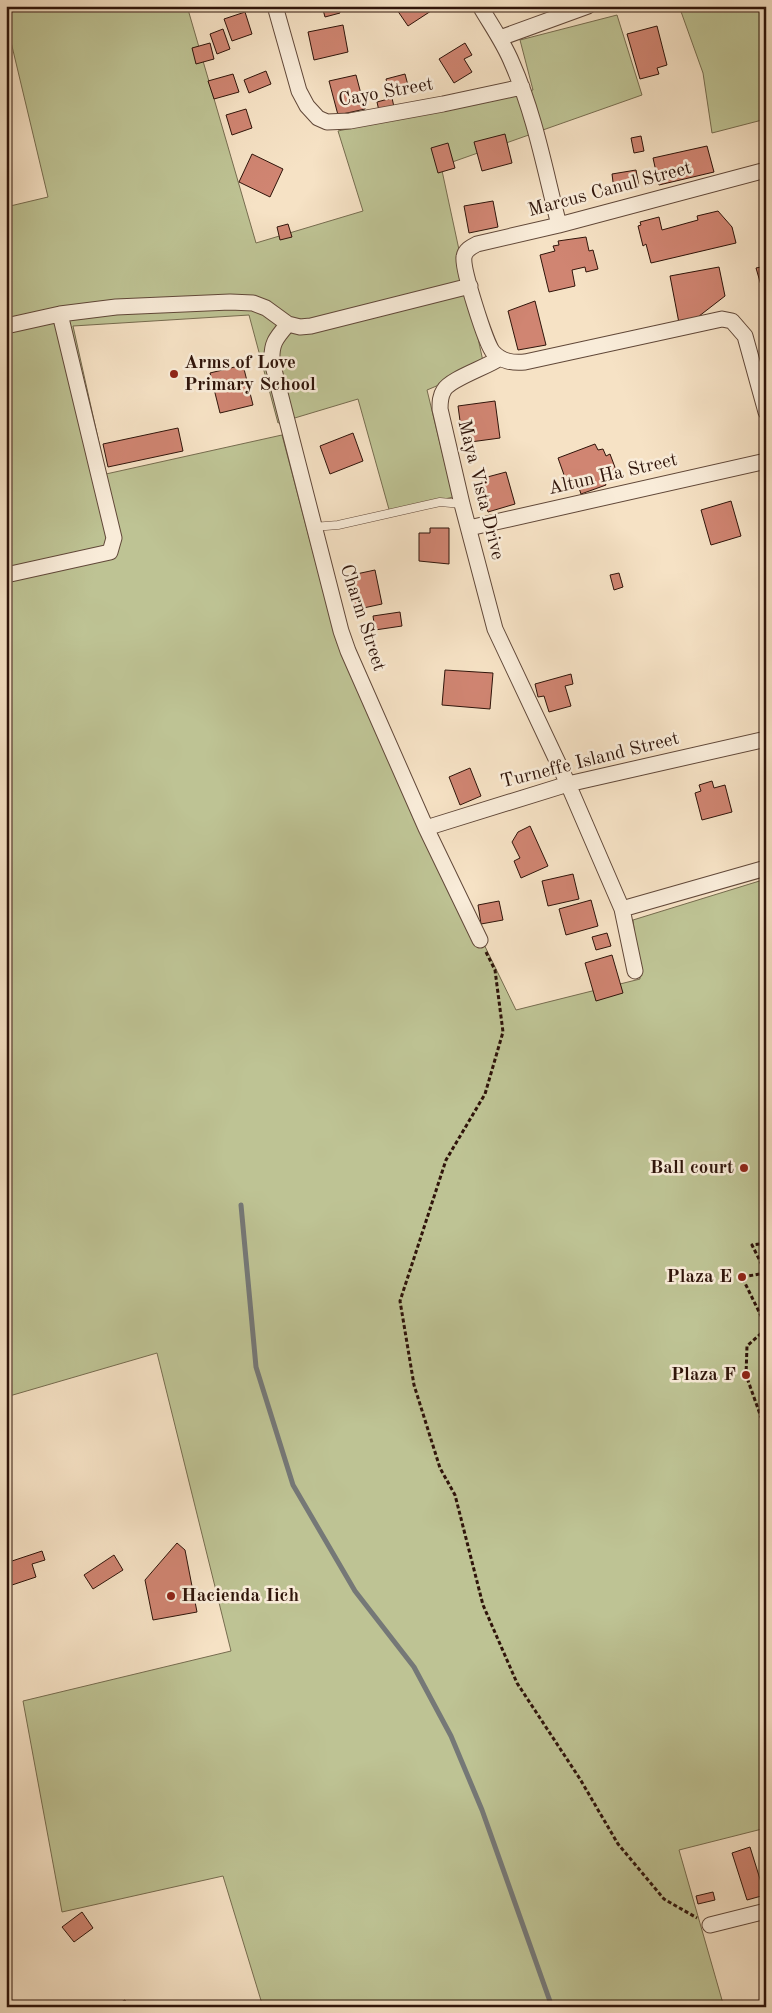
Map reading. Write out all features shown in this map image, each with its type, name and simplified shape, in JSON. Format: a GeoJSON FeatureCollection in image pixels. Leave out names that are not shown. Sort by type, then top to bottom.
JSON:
{"type":"FeatureCollection","features":[{"type":"Feature","properties":{"kind":"street","name":"Cayo Street"},"geometry":{"type":"LineString","coordinates":[[275,6],[299,91],[307,106],[318,118],[328,122],[350,121],[522,87]]}},
{"type":"Feature","properties":{"kind":"street"},"geometry":{"type":"LineString","coordinates":[[480,6],[500,38],[522,87],[559,225]]}},
{"type":"Feature","properties":{"kind":"street"},"geometry":{"type":"LineString","coordinates":[[500,38],[588,6]]}},
{"type":"Feature","properties":{"kind":"street","name":"Marcus Canul Street"},"geometry":{"type":"LineString","coordinates":[[470,286],[464,265],[466,252],[476,244],[559,225],[766,170]]}},
{"type":"Feature","properties":{"kind":"street"},"geometry":{"type":"LineString","coordinates":[[6,326],[60,314],[116,307],[253,303],[266,308],[288,324],[300,327],[326,324],[470,286],[487,342],[492,351],[500,358],[516,363],[722,319],[732,321],[746,336],[766,412]]}},
{"type":"Feature","properties":{"kind":"street"},"geometry":{"type":"LineString","coordinates":[[6,575],[110,552],[114,538],[60,314]]}},
{"type":"Feature","properties":{"kind":"street","name":"Charm Street"},"geometry":{"type":"LineString","coordinates":[[288,324],[276,338],[271,348],[272,362],[313,527],[348,652],[426,828],[480,940]]}},
{"type":"Feature","properties":{"kind":"street","name":"Maya Vista Drive"},"geometry":{"type":"LineString","coordinates":[[500,358],[489,365],[450,382],[440,398],[440,409],[462,504],[495,629],[568,784],[622,909],[635,971]]}},
{"type":"Feature","properties":{"kind":"street","name":"Altun Ha Street"},"geometry":{"type":"LineString","coordinates":[[469,528],[766,460]]}},
{"type":"Feature","properties":{"kind":"street","name":"Turneffe Island Street"},"geometry":{"type":"LineString","coordinates":[[426,828],[568,784],[766,739]]}},
{"type":"Feature","properties":{"kind":"street"},"geometry":{"type":"LineString","coordinates":[[622,909],[766,868]]}},
{"type":"Feature","properties":{"kind":"street"},"geometry":{"type":"LineString","coordinates":[[710,1925],[766,1912]]}},
{"type":"Feature","properties":{"kind":"lane"},"geometry":{"type":"LineString","coordinates":[[313,527],[338,524],[440,502],[462,504]]}},
{"type":"Feature","properties":{"kind":"path"},"geometry":{"type":"LineString","coordinates":[[480,940],[495,970],[503,1032],[485,1094],[446,1160],[400,1301],[414,1385],[440,1468],[455,1495],[482,1605],[517,1683],[580,1779],[618,1844],[664,1899],[710,1925]]}},
{"type":"Feature","properties":{"kind":"path"},"geometry":{"type":"LineString","coordinates":[[766,1244],[752,1245],[766,1273],[742,1277],[766,1327],[747,1346],[746,1375],[766,1431]]}},
{"type":"Feature","properties":{"kind":"green space"},"geometry":{"type":"Polygon","coordinates":[[[6,6],[187,6],[256,243],[363,211],[338,131],[533,90],[520,40],[617,15],[642,95],[441,166],[484,366],[427,390],[453,497],[390,513],[358,399],[278,423],[249,315],[73,326],[106,474],[282,435],[337,643],[516,1010],[640,979],[633,920],[766,879],[766,1828],[679,1850],[724,2007],[263,2007],[223,1876],[62,1912],[23,1701],[231,1651],[157,1353],[6,1397],[6,207],[48,197],[6,21],[6,6]]]}},
{"type":"Feature","properties":{"kind":"green space"},"geometry":{"type":"Polygon","coordinates":[[[679,6],[766,6],[766,119],[712,133],[703,73],[679,6]]]}},
{"type":"Feature","properties":{"kind":"building"},"geometry":{"type":"Polygon","coordinates":[[[322,6],[338,6],[340,13],[325,17],[322,6]]]}},
{"type":"Feature","properties":{"kind":"building"},"geometry":{"type":"Polygon","coordinates":[[[428,6],[431,11],[408,26],[395,7],[428,6]]]}},
{"type":"Feature","properties":{"kind":"building"},"geometry":{"type":"Polygon","coordinates":[[[245,12],[252,34],[232,41],[224,19],[245,12]]]}},
{"type":"Feature","properties":{"kind":"building"},"geometry":{"type":"Polygon","coordinates":[[[343,25],[348,52],[314,60],[308,32],[343,25]]]}},
{"type":"Feature","properties":{"kind":"building"},"geometry":{"type":"Polygon","coordinates":[[[657,26],[667,65],[657,68],[659,74],[640,79],[627,34],[657,26]]]}},
{"type":"Feature","properties":{"kind":"building"},"geometry":{"type":"Polygon","coordinates":[[[223,29],[230,49],[217,54],[210,34],[223,29]]]}},
{"type":"Feature","properties":{"kind":"building"},"geometry":{"type":"Polygon","coordinates":[[[210,43],[214,59],[196,64],[192,48],[210,43]]]}},
{"type":"Feature","properties":{"kind":"building"},"geometry":{"type":"Polygon","coordinates":[[[465,43],[472,55],[464,59],[472,72],[454,83],[439,59],[465,43]]]}},
{"type":"Feature","properties":{"kind":"building"},"geometry":{"type":"Polygon","coordinates":[[[266,71],[271,84],[249,93],[244,80],[266,71]]]}},
{"type":"Feature","properties":{"kind":"building"},"geometry":{"type":"Polygon","coordinates":[[[233,74],[239,92],[214,99],[208,81],[233,74]]]}},
{"type":"Feature","properties":{"kind":"building"},"geometry":{"type":"Polygon","coordinates":[[[405,74],[409,89],[390,94],[386,79],[405,74]]]}},
{"type":"Feature","properties":{"kind":"building"},"geometry":{"type":"Polygon","coordinates":[[[356,75],[365,109],[338,115],[329,81],[356,75]]]}},
{"type":"Feature","properties":{"kind":"building"},"geometry":{"type":"Polygon","coordinates":[[[392,98],[394,107],[379,111],[377,102],[392,98]]]}},
{"type":"Feature","properties":{"kind":"building"},"geometry":{"type":"Polygon","coordinates":[[[246,109],[252,128],[232,135],[226,115],[246,109]]]}},
{"type":"Feature","properties":{"kind":"building"},"geometry":{"type":"Polygon","coordinates":[[[505,134],[512,163],[482,171],[474,142],[505,134]]]}},
{"type":"Feature","properties":{"kind":"building"},"geometry":{"type":"Polygon","coordinates":[[[641,136],[644,151],[634,153],[631,138],[641,136]]]}},
{"type":"Feature","properties":{"kind":"building"},"geometry":{"type":"Polygon","coordinates":[[[448,143],[455,168],[438,173],[431,148],[448,143]]]}},
{"type":"Feature","properties":{"kind":"building"},"geometry":{"type":"Polygon","coordinates":[[[707,146],[714,172],[659,185],[653,158],[707,146]]]}},
{"type":"Feature","properties":{"kind":"building"},"geometry":{"type":"Polygon","coordinates":[[[252,154],[283,169],[270,197],[239,182],[252,154]]]}},
{"type":"Feature","properties":{"kind":"building"},"geometry":{"type":"Polygon","coordinates":[[[636,170],[639,186],[614,190],[612,174],[636,170]]]}},
{"type":"Feature","properties":{"kind":"building"},"geometry":{"type":"Polygon","coordinates":[[[493,201],[498,227],[469,233],[464,206],[493,201]]]}},
{"type":"Feature","properties":{"kind":"building"},"geometry":{"type":"Polygon","coordinates":[[[718,211],[732,227],[736,243],[651,263],[646,244],[643,246],[638,226],[641,225],[640,222],[659,217],[662,230],[698,220],[697,216],[718,211]]]}},
{"type":"Feature","properties":{"kind":"building"},"geometry":{"type":"Polygon","coordinates":[[[288,224],[292,237],[280,240],[277,227],[288,224]]]}},
{"type":"Feature","properties":{"kind":"building"},"geometry":{"type":"Polygon","coordinates":[[[586,237],[589,251],[593,250],[598,269],[586,272],[585,267],[572,270],[575,286],[549,292],[540,255],[555,251],[553,246],[559,245],[558,241],[586,237]]]}},
{"type":"Feature","properties":{"kind":"building"},"geometry":{"type":"Polygon","coordinates":[[[766,266],[766,299],[765,299],[756,268],[766,266]]]}},
{"type":"Feature","properties":{"kind":"building"},"geometry":{"type":"Polygon","coordinates":[[[719,267],[725,296],[694,320],[679,323],[670,276],[719,267]]]}},
{"type":"Feature","properties":{"kind":"building"},"geometry":{"type":"Polygon","coordinates":[[[535,301],[546,345],[518,350],[508,311],[535,301]]]}},
{"type":"Feature","properties":{"kind":"building"},"geometry":{"type":"Polygon","coordinates":[[[243,365],[253,405],[220,413],[210,373],[243,365]]]}},
{"type":"Feature","properties":{"kind":"building"},"geometry":{"type":"Polygon","coordinates":[[[495,401],[500,438],[463,443],[458,406],[495,401]]]}},
{"type":"Feature","properties":{"kind":"building"},"geometry":{"type":"Polygon","coordinates":[[[178,428],[183,451],[108,467],[103,444],[178,428]]]}},
{"type":"Feature","properties":{"kind":"building"},"geometry":{"type":"Polygon","coordinates":[[[353,433],[363,461],[330,474],[320,446],[353,433]]]}},
{"type":"Feature","properties":{"kind":"building"},"geometry":{"type":"Polygon","coordinates":[[[595,444],[598,450],[603,449],[606,456],[610,454],[616,470],[602,474],[606,485],[581,494],[577,482],[568,486],[558,458],[595,444]]]}},
{"type":"Feature","properties":{"kind":"building"},"geometry":{"type":"Polygon","coordinates":[[[506,472],[515,504],[488,512],[480,479],[506,472]]]}},
{"type":"Feature","properties":{"kind":"building"},"geometry":{"type":"Polygon","coordinates":[[[731,501],[741,536],[711,545],[701,510],[731,501]]]}},
{"type":"Feature","properties":{"kind":"building"},"geometry":{"type":"Polygon","coordinates":[[[430,528],[449,528],[449,564],[419,561],[419,533],[430,533],[430,528]]]}},
{"type":"Feature","properties":{"kind":"building"},"geometry":{"type":"Polygon","coordinates":[[[375,570],[382,604],[354,610],[347,576],[375,570]]]}},
{"type":"Feature","properties":{"kind":"building"},"geometry":{"type":"Polygon","coordinates":[[[619,573],[623,587],[614,590],[610,575],[619,573]]]}},
{"type":"Feature","properties":{"kind":"building"},"geometry":{"type":"Polygon","coordinates":[[[400,612],[402,626],[375,630],[373,616],[400,612]]]}},
{"type":"Feature","properties":{"kind":"building"},"geometry":{"type":"Polygon","coordinates":[[[445,670],[493,673],[490,709],[442,705],[445,670]]]}},
{"type":"Feature","properties":{"kind":"building"},"geometry":{"type":"Polygon","coordinates":[[[571,674],[573,684],[565,686],[571,706],[549,712],[544,696],[538,697],[535,684],[571,674]]]}},
{"type":"Feature","properties":{"kind":"building"},"geometry":{"type":"Polygon","coordinates":[[[470,768],[481,796],[460,805],[449,777],[470,768]]]}},
{"type":"Feature","properties":{"kind":"building"},"geometry":{"type":"Polygon","coordinates":[[[712,781],[714,788],[725,785],[732,812],[702,820],[695,793],[701,791],[699,785],[712,781]]]}},
{"type":"Feature","properties":{"kind":"building"},"geometry":{"type":"Polygon","coordinates":[[[530,826],[548,866],[521,878],[514,861],[520,858],[512,842],[518,832],[530,826]]]}},
{"type":"Feature","properties":{"kind":"building"},"geometry":{"type":"Polygon","coordinates":[[[573,874],[579,899],[548,906],[542,881],[573,874]]]}},
{"type":"Feature","properties":{"kind":"building"},"geometry":{"type":"Polygon","coordinates":[[[591,900],[598,926],[566,935],[559,909],[591,900]]]}},
{"type":"Feature","properties":{"kind":"building"},"geometry":{"type":"Polygon","coordinates":[[[499,901],[503,920],[481,924],[478,905],[499,901]]]}},
{"type":"Feature","properties":{"kind":"building"},"geometry":{"type":"Polygon","coordinates":[[[607,933],[611,946],[596,950],[592,937],[607,933]]]}},
{"type":"Feature","properties":{"kind":"building"},"geometry":{"type":"Polygon","coordinates":[[[612,955],[623,993],[596,1001],[585,963],[612,955]]]}},
{"type":"Feature","properties":{"kind":"building","name":"Hacienda Iich"},"geometry":{"type":"Polygon","coordinates":[[[177,1543],[185,1550],[197,1612],[153,1620],[145,1580],[177,1543]]]}},
{"type":"Feature","properties":{"kind":"building"},"geometry":{"type":"Polygon","coordinates":[[[42,1551],[45,1560],[32,1564],[36,1577],[6,1587],[6,1563],[42,1551]]]}},
{"type":"Feature","properties":{"kind":"building"},"geometry":{"type":"Polygon","coordinates":[[[114,1555],[123,1570],[93,1589],[84,1575],[114,1555]]]}},
{"type":"Feature","properties":{"kind":"building"},"geometry":{"type":"Polygon","coordinates":[[[750,1847],[765,1895],[747,1900],[732,1853],[750,1847]]]}},
{"type":"Feature","properties":{"kind":"building"},"geometry":{"type":"Polygon","coordinates":[[[713,1892],[715,1900],[698,1904],[696,1896],[713,1892]]]}},
{"type":"Feature","properties":{"kind":"building"},"geometry":{"type":"Polygon","coordinates":[[[82,1912],[93,1928],[74,1942],[62,1927],[82,1912]]]}},
{"type":"Feature","properties":{"kind":"building"},"geometry":{"type":"Polygon","coordinates":[[[125,2000],[129,2007],[112,2007],[125,2000]]]}},
{"type":"Feature","properties":{"kind":"waterway"},"geometry":{"type":"LineString","coordinates":[[241,1205],[256,1367],[293,1485],[355,1591],[414,1667],[451,1736],[482,1810],[552,2007]]}},
{"type":"Feature","properties":{"kind":"place","name":"Arms of Love Primary School"},"geometry":{"type":"Point","coordinates":[174,374]}},
{"type":"Feature","properties":{"kind":"place","name":"Ball court"},"geometry":{"type":"Point","coordinates":[744,1168]}},
{"type":"Feature","properties":{"kind":"place","name":"Plaza E"},"geometry":{"type":"Point","coordinates":[742,1277]}},
{"type":"Feature","properties":{"kind":"place","name":"Plaza F"},"geometry":{"type":"Point","coordinates":[746,1375]}},
{"type":"Feature","properties":{"kind":"place","name":"Hacienda Iich"},"geometry":{"type":"Point","coordinates":[171,1596]}}]}
